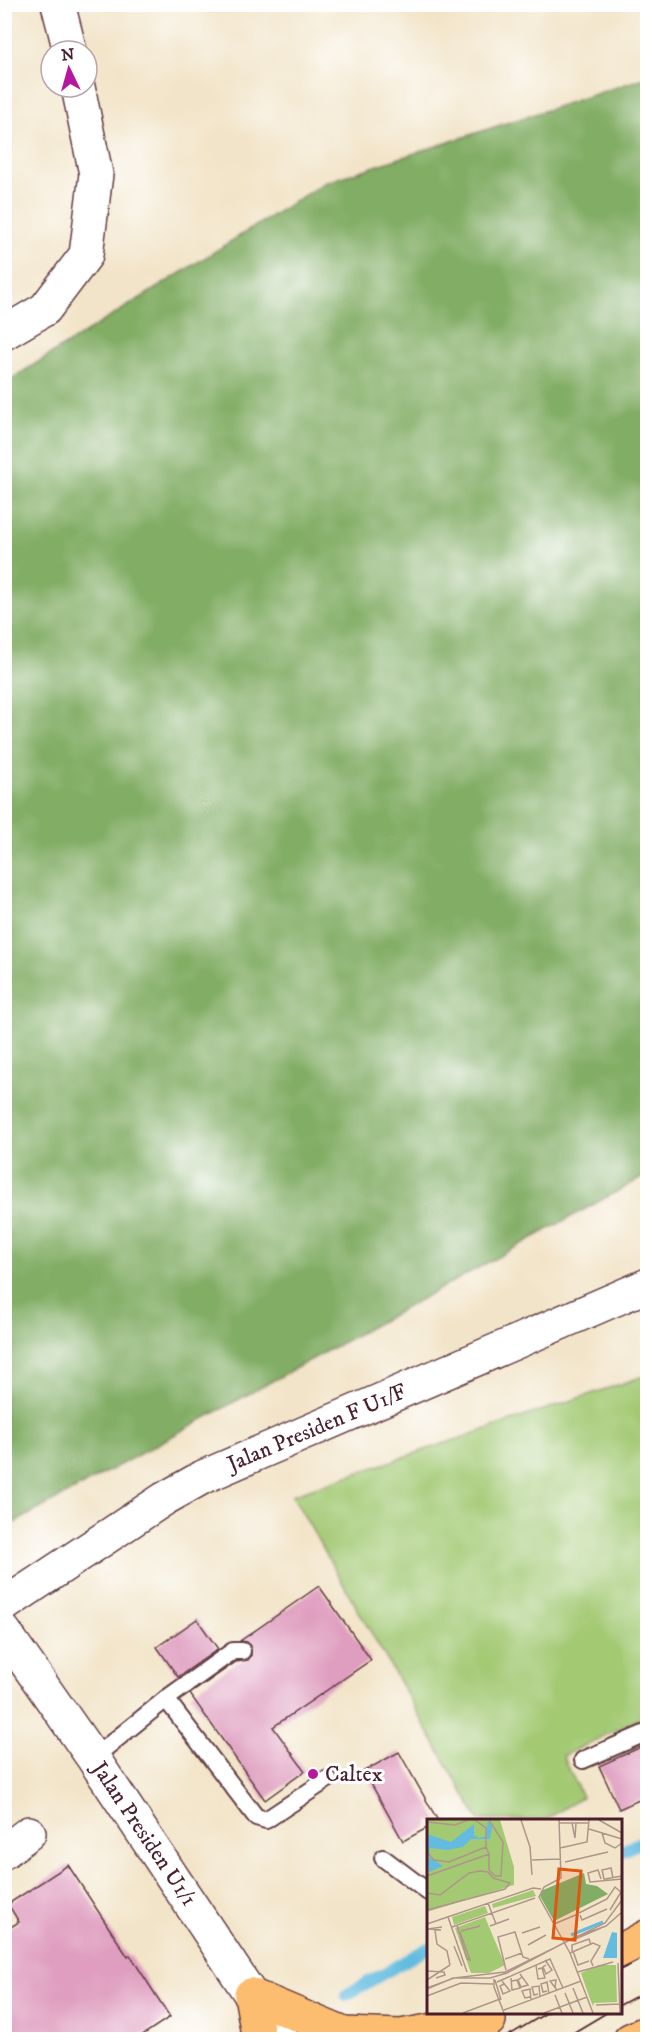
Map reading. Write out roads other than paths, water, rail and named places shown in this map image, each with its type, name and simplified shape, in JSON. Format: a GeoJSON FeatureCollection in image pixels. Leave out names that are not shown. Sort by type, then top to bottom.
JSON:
{"type":"FeatureCollection","features":[{"type":"Feature","properties":{"kind":"main road"},"geometry":{"type":"LineString","coordinates":[[251,1995],[344,2034],[401,2036],[496,2016]]}},
{"type":"Feature","properties":{"kind":"main road"},"geometry":{"type":"LineString","coordinates":[[251,1995],[259,2040]]}},
{"type":"Feature","properties":{"kind":"main road"},"geometry":{"type":"LineString","coordinates":[[455,2040],[496,2016]]}},
{"type":"Feature","properties":{"kind":"main road"},"geometry":{"type":"LineString","coordinates":[[630,2040],[648,2032]]}},
{"type":"Feature","properties":{"kind":"street"},"geometry":{"type":"LineString","coordinates":[[58,4],[67,39]]}},
{"type":"Feature","properties":{"kind":"street"},"geometry":{"type":"LineString","coordinates":[[4,333],[45,309],[86,255],[96,174],[80,99]]}},
{"type":"Feature","properties":{"kind":"street","name":"Jalan Presiden F U1/F"},"geometry":{"type":"LineString","coordinates":[[4,1605],[164,1499],[203,1477],[648,1286]]}},
{"type":"Feature","properties":{"kind":"street","name":"Jalan Presiden U1/1"},"geometry":{"type":"LineString","coordinates":[[4,1631],[93,1758],[280,2040]]}},
{"type":"Feature","properties":{"kind":"lane"},"geometry":{"type":"LineString","coordinates":[[93,1758],[166,1699],[233,1651],[242,1651]]}},
{"type":"Feature","properties":{"kind":"lane"},"geometry":{"type":"LineString","coordinates":[[166,1699],[256,1817],[266,1821],[328,1779]]}},
{"type":"Feature","properties":{"kind":"lane"},"geometry":{"type":"LineString","coordinates":[[583,1760],[648,1732]]}},
{"type":"Feature","properties":{"kind":"lane"},"geometry":{"type":"LineString","coordinates":[[382,1858],[427,1891]]}},
{"type":"Feature","properties":{"kind":"waterway"},"geometry":{"type":"LineString","coordinates":[[622,1851],[648,1839]]}},
{"type":"Feature","properties":{"kind":"waterway"},"geometry":{"type":"LineString","coordinates":[[346,1995],[427,1949]]}},
{"type":"Feature","properties":{"kind":"tram line"},"geometry":{"type":"LineString","coordinates":[[622,1969],[648,1956]]}},
{"type":"Feature","properties":{"kind":"tram line"},"geometry":{"type":"LineString","coordinates":[[622,2004],[648,1990]]}},
{"type":"Feature","properties":{"kind":"tram line"},"geometry":{"type":"LineString","coordinates":[[501,2040],[545,2014]]}},
{"type":"Feature","properties":{"kind":"tram line"},"geometry":{"type":"LineString","coordinates":[[561,2040],[605,2014]]}},
{"type":"Feature","properties":{"kind":"place","name":"Caltex"},"geometry":{"type":"Point","coordinates":[313,1774]}}]}
